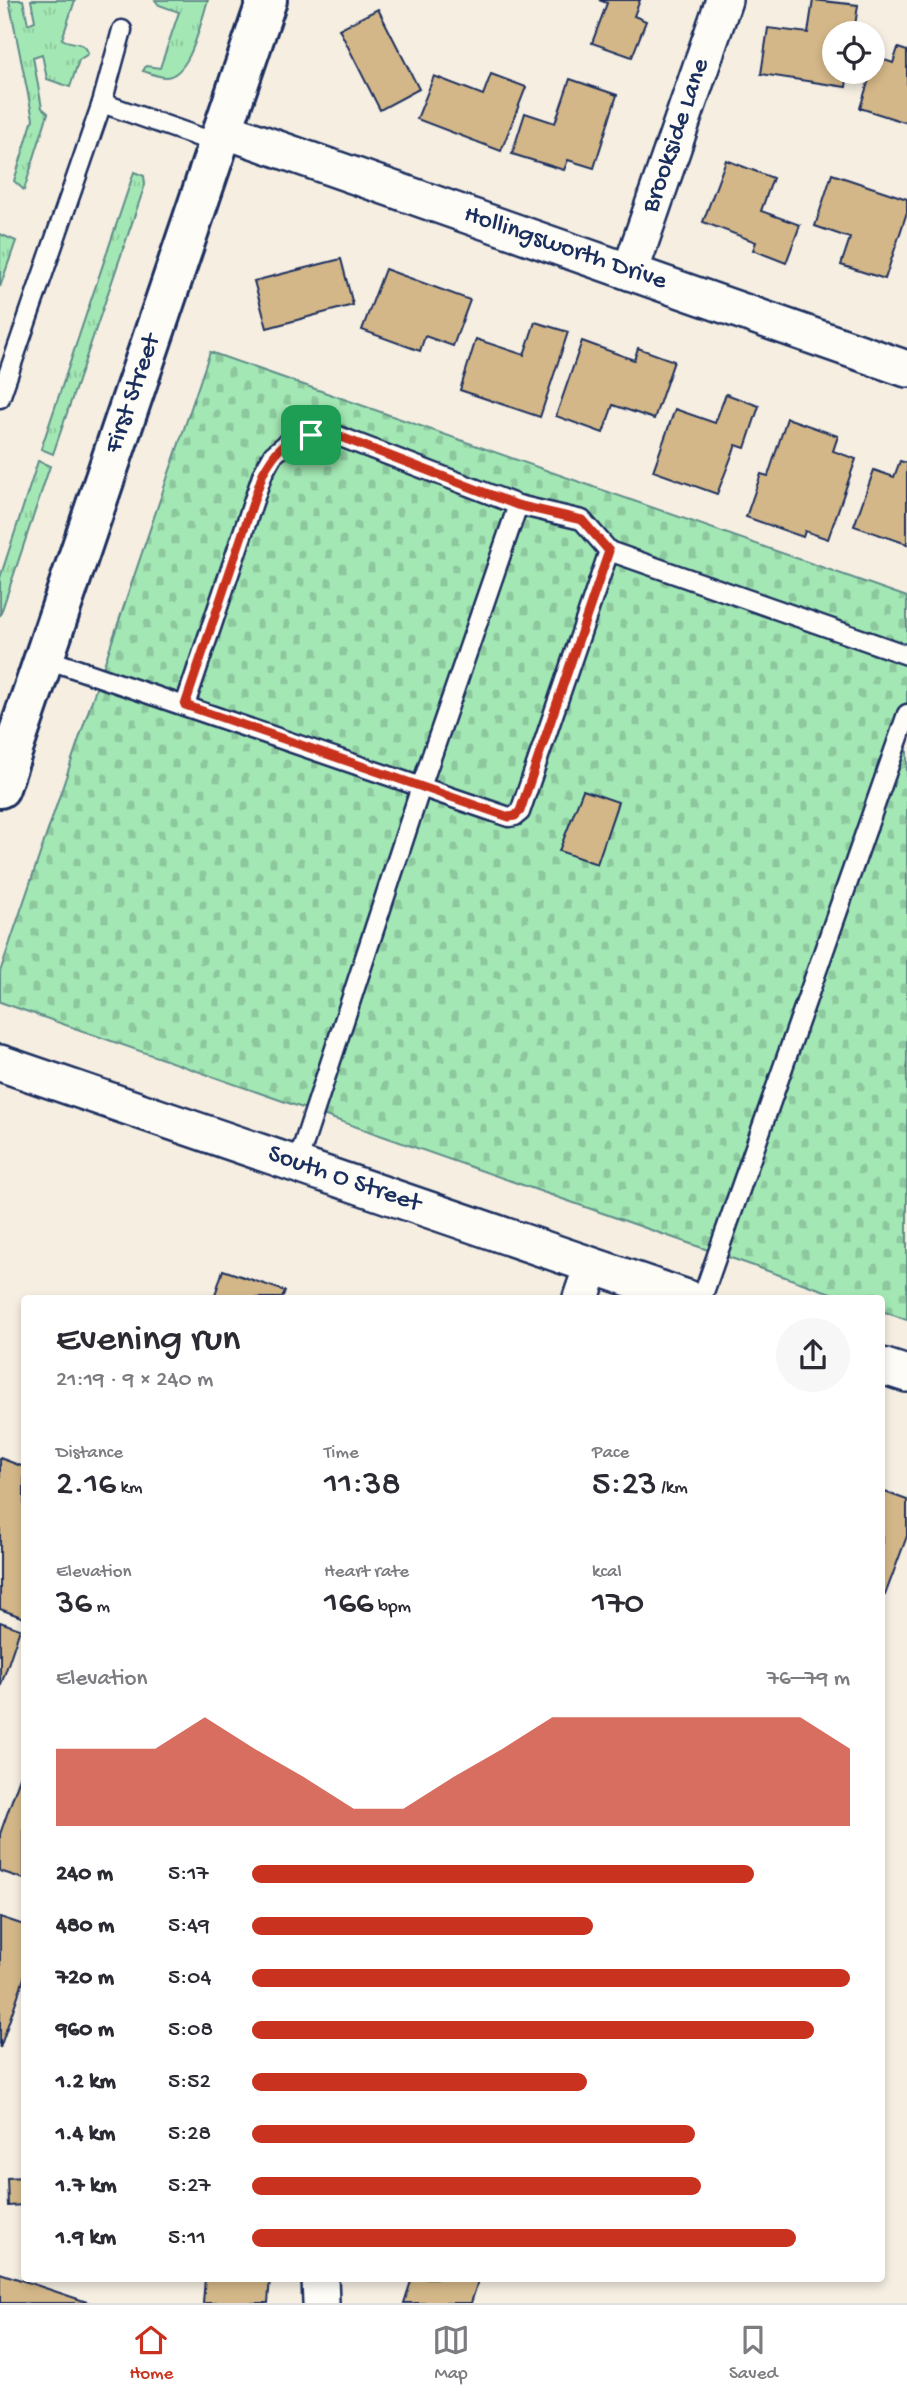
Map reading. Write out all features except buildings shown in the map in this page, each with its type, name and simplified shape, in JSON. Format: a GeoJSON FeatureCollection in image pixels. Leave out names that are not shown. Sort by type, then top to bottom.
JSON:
{"type":"FeatureCollection","features":[{"type":"Feature","properties":{"kind":"street","name":"First Street"},"geometry":{"type":"LineString","coordinates":[[1,782],[267,0]]}},
{"type":"Feature","properties":{"kind":"street","name":"Brookside Lane"},"geometry":{"type":"LineString","coordinates":[[630,271],[724,0]]}},
{"type":"Feature","properties":{"kind":"street","name":"Hollingsworth Drive"},"geometry":{"type":"LineString","coordinates":[[221,137],[630,271],[907,369]]}},
{"type":"Feature","properties":{"kind":"street","name":"South O Street"},"geometry":{"type":"LineString","coordinates":[[0,1063],[678,1295]]}},
{"type":"Feature","properties":{"kind":"street"},"geometry":{"type":"LineString","coordinates":[[582,1295],[592,1266]]}},
{"type":"Feature","properties":{"kind":"street"},"geometry":{"type":"LineString","coordinates":[[885,1367],[907,1374]]}},
{"type":"Feature","properties":{"kind":"street"},"geometry":{"type":"LineString","coordinates":[[320,2282],[321,2303]]}},
{"type":"Feature","properties":{"kind":"lane"},"geometry":{"type":"LineString","coordinates":[[0,398],[102,103],[122,30]]}},
{"type":"Feature","properties":{"kind":"lane"},"geometry":{"type":"LineString","coordinates":[[102,103],[221,137]]}},
{"type":"Feature","properties":{"kind":"lane"},"geometry":{"type":"LineString","coordinates":[[185,705],[263,473],[273,455],[292,439],[333,434],[517,505],[582,520],[609,551],[907,655]]}},
{"type":"Feature","properties":{"kind":"lane"},"geometry":{"type":"LineString","coordinates":[[298,1164],[421,787],[517,505]]}},
{"type":"Feature","properties":{"kind":"lane"},"geometry":{"type":"LineString","coordinates":[[44,658],[509,817],[515,816],[520,811],[609,551]]}},
{"type":"Feature","properties":{"kind":"lane"},"geometry":{"type":"LineString","coordinates":[[703,1295],[907,714]]}},
{"type":"Feature","properties":{"kind":"green space"},"geometry":{"type":"Polygon","coordinates":[[[9,0],[23,0],[28,24],[35,21],[31,0],[75,0],[62,39],[81,45],[88,54],[79,60],[70,87],[47,79],[42,54],[33,57],[42,108],[48,113],[24,190],[14,181],[33,119],[9,0]]]}},
{"type":"Feature","properties":{"kind":"green space"},"geometry":{"type":"Polygon","coordinates":[[[155,0],[208,0],[188,58],[174,75],[165,77],[143,71],[146,66],[160,68],[179,12],[159,5],[155,0]]]}},
{"type":"Feature","properties":{"kind":"green space"},"geometry":{"type":"Polygon","coordinates":[[[134,172],[144,176],[145,185],[53,454],[41,449],[134,172]]]}},
{"type":"Feature","properties":{"kind":"green space"},"geometry":{"type":"Polygon","coordinates":[[[0,234],[16,241],[0,287],[0,234]]]}},
{"type":"Feature","properties":{"kind":"green space"},"geometry":{"type":"Polygon","coordinates":[[[210,352],[907,597],[907,1320],[885,1312],[885,1295],[836,1295],[0,1002],[0,972],[210,352]]]}},
{"type":"Feature","properties":{"kind":"green space"},"geometry":{"type":"Polygon","coordinates":[[[38,461],[50,466],[0,616],[0,578],[38,461]]]}},
{"type":"Feature","properties":{"kind":"route"},"geometry":{"type":"LineString","coordinates":[[333,434],[517,505],[582,520],[609,551],[520,811],[515,816],[509,817],[185,705],[263,473],[273,455],[292,439],[311,435],[333,434]]}}]}
